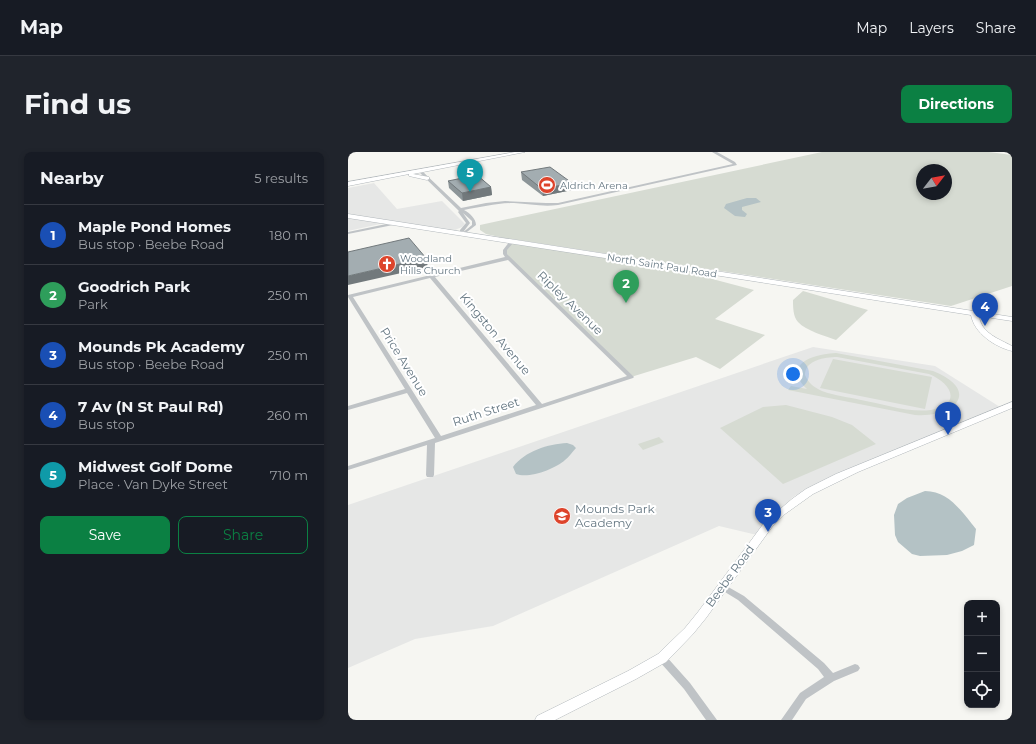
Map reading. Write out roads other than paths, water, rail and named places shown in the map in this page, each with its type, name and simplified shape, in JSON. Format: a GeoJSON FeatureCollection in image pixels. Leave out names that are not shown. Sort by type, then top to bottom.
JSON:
{"type":"FeatureCollection","features":[{"type":"Feature","properties":{"kind":"street"},"geometry":{"type":"LineString","coordinates":[[348,184],[523,152]]}},
{"type":"Feature","properties":{"kind":"street"},"geometry":{"type":"LineString","coordinates":[[460,210],[502,202],[541,205],[558,204],[735,165],[714,152]]}},
{"type":"Feature","properties":{"kind":"street"},"geometry":{"type":"LineString","coordinates":[[420,171],[460,210],[468,224],[461,233]]}},
{"type":"Feature","properties":{"kind":"street"},"geometry":{"type":"LineString","coordinates":[[398,175],[417,175],[427,178]]}},
{"type":"Feature","properties":{"kind":"street"},"geometry":{"type":"LineString","coordinates":[[460,210],[466,213],[473,220],[475,223],[473,226],[474,231],[488,237]]}},
{"type":"Feature","properties":{"kind":"street","name":"North Saint Paul Road"},"geometry":{"type":"LineString","coordinates":[[348,216],[1012,319]]}},
{"type":"Feature","properties":{"kind":"street"},"geometry":{"type":"LineString","coordinates":[[348,233],[396,224]]}},
{"type":"Feature","properties":{"kind":"street"},"geometry":{"type":"LineString","coordinates":[[461,233],[473,226]]}},
{"type":"Feature","properties":{"kind":"street"},"geometry":{"type":"LineString","coordinates":[[432,276],[509,258],[505,254],[505,250],[512,242]]}},
{"type":"Feature","properties":{"kind":"street","name":"Ripley Avenue"},"geometry":{"type":"LineString","coordinates":[[509,258],[631,377]]}},
{"type":"Feature","properties":{"kind":"street","name":"Price Avenue"},"geometry":{"type":"LineString","coordinates":[[432,276],[350,296],[439,439]]}},
{"type":"Feature","properties":{"kind":"street","name":"Kingston Avenue"},"geometry":{"type":"LineString","coordinates":[[432,276],[540,406]]}},
{"type":"Feature","properties":{"kind":"street"},"geometry":{"type":"LineString","coordinates":[[975,314],[975,320],[979,329],[1012,349]]}},
{"type":"Feature","properties":{"kind":"street","name":"Ruth Street"},"geometry":{"type":"LineString","coordinates":[[348,468],[631,377]]}},
{"type":"Feature","properties":{"kind":"street"},"geometry":{"type":"LineString","coordinates":[[348,408],[409,390]]}},
{"type":"Feature","properties":{"kind":"street","name":"Beebe Road"},"geometry":{"type":"LineString","coordinates":[[542,720],[632,675],[662,658],[689,631],[768,525],[789,505],[805,494],[831,479],[1012,405]]}},
{"type":"Feature","properties":{"kind":"street"},"geometry":{"type":"LineString","coordinates":[[430,442],[430,475]]}},
{"type":"Feature","properties":{"kind":"street"},"geometry":{"type":"LineString","coordinates":[[723,587],[741,598],[821,666],[831,678]]}},
{"type":"Feature","properties":{"kind":"street"},"geometry":{"type":"LineString","coordinates":[[662,658],[687,686],[712,720]]}},
{"type":"Feature","properties":{"kind":"street"},"geometry":{"type":"LineString","coordinates":[[786,720],[803,696],[831,678],[855,668]]}},
{"type":"Feature","properties":{"kind":"place","name":"Aldrich Arena"},"geometry":{"type":"Point","coordinates":[547,185]}},
{"type":"Feature","properties":{"kind":"place","name":"Midwest Golf Dome"},"geometry":{"type":"Point","coordinates":[470,192]}},
{"type":"Feature","properties":{"kind":"place","name":"Woodland Hills Church"},"geometry":{"type":"Point","coordinates":[387,264]}},
{"type":"Feature","properties":{"kind":"place","name":"Goodrich Park"},"geometry":{"type":"Point","coordinates":[626,303]}},
{"type":"Feature","properties":{"kind":"place","name":"7 Av (N St Paul Rd)"},"geometry":{"type":"Point","coordinates":[985,326]}},
{"type":"Feature","properties":{"kind":"place","name":"Maple Pond Homes"},"geometry":{"type":"Point","coordinates":[948,435]}},
{"type":"Feature","properties":{"kind":"place","name":"Mounds Park Academy"},"geometry":{"type":"Point","coordinates":[562,516]}},
{"type":"Feature","properties":{"kind":"place","name":"Mounds Pk Academy"},"geometry":{"type":"Point","coordinates":[768,532]}}]}
